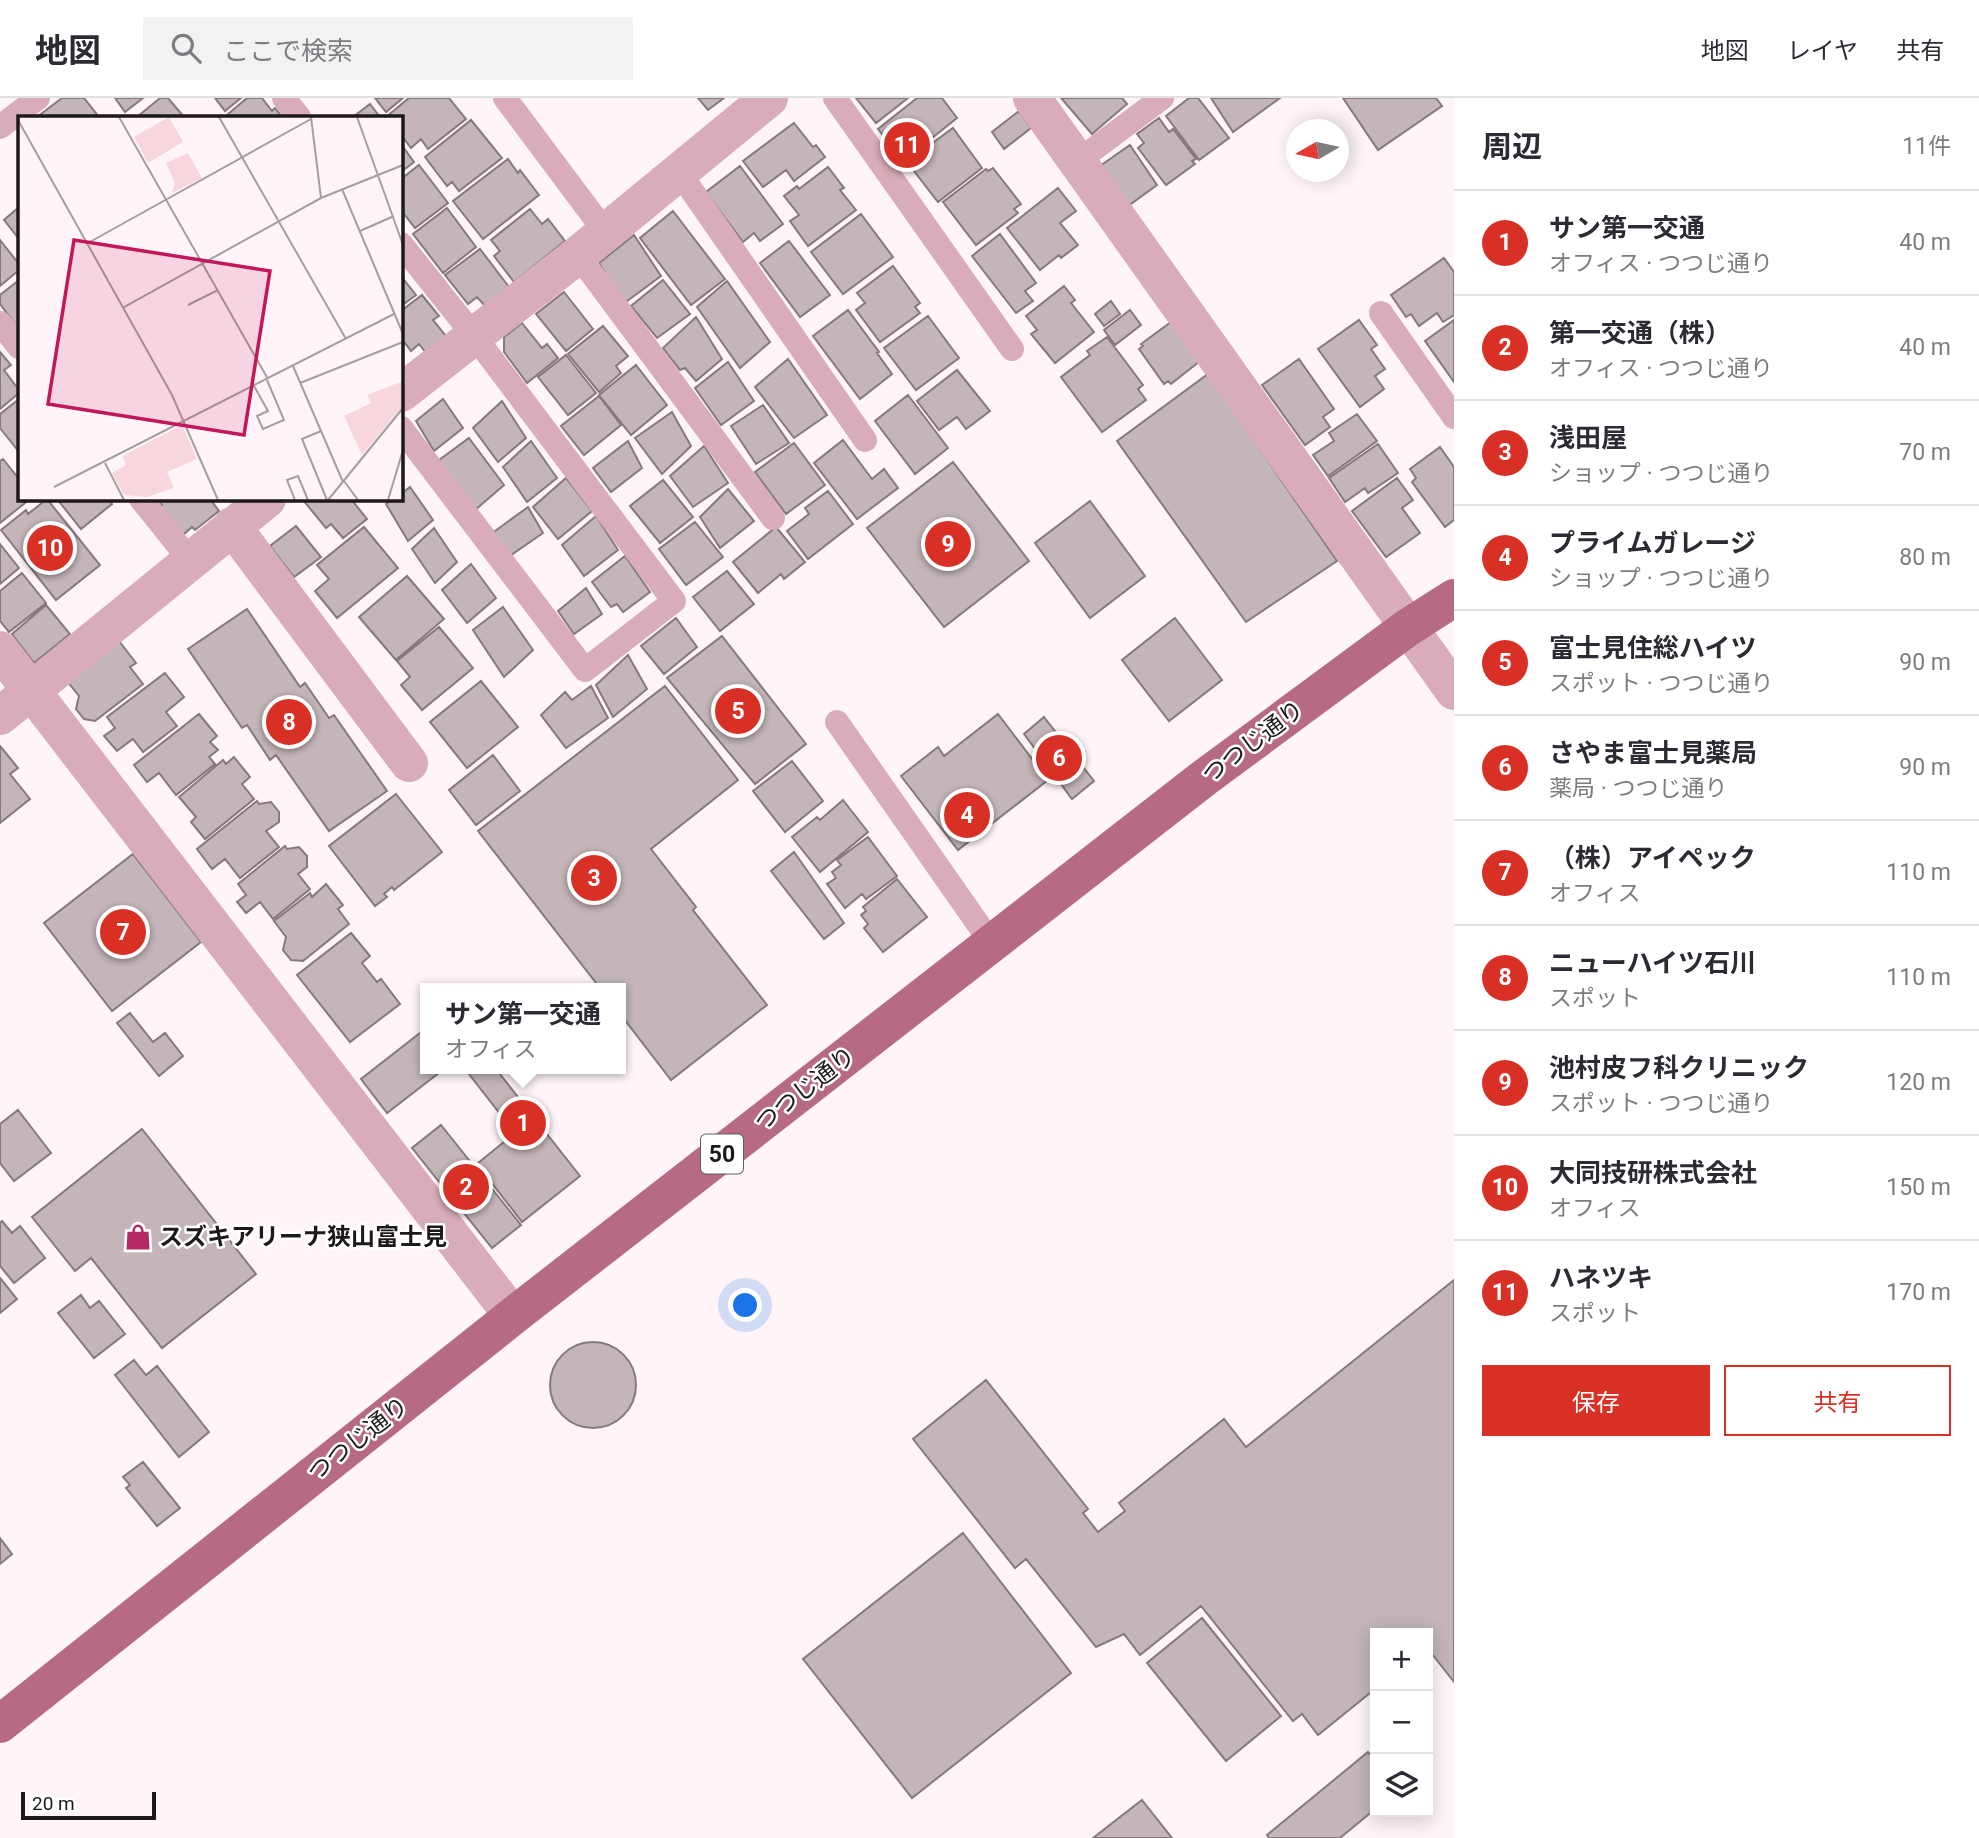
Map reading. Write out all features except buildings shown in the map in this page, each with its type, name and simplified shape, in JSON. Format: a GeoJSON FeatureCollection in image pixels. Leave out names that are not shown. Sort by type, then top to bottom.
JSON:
{"type":"FeatureCollection","features":[{"type":"Feature","properties":{"kind":"main road","name":"つつじ通り"},"geometry":{"type":"LineString","coordinates":[[3,1714],[1204,778],[1407,628],[1454,598]]}},
{"type":"Feature","properties":{"kind":"street"},"geometry":{"type":"LineString","coordinates":[[402,392],[592,244],[769,98]]}},
{"type":"Feature","properties":{"kind":"street"},"geometry":{"type":"LineString","coordinates":[[1032,98],[1454,691]]}},
{"type":"Feature","properties":{"kind":"street"},"geometry":{"type":"LineString","coordinates":[[0,716],[266,500]]}},
{"type":"Feature","properties":{"kind":"street"},"geometry":{"type":"LineString","coordinates":[[232,526],[409,763]]}},
{"type":"Feature","properties":{"kind":"street"},"geometry":{"type":"LineString","coordinates":[[0,650],[513,1317]]}},
{"type":"Feature","properties":{"kind":"lane"},"geometry":{"type":"LineString","coordinates":[[0,127],[38,98]]}},
{"type":"Feature","properties":{"kind":"lane"},"geometry":{"type":"LineString","coordinates":[[284,98],[298,116]]}},
{"type":"Feature","properties":{"kind":"lane"},"geometry":{"type":"LineString","coordinates":[[505,98],[592,244],[773,519]]}},
{"type":"Feature","properties":{"kind":"lane"},"geometry":{"type":"LineString","coordinates":[[835,98],[1012,349]]}},
{"type":"Feature","properties":{"kind":"lane"},"geometry":{"type":"LineString","coordinates":[[1078,161],[1162,98]]}},
{"type":"Feature","properties":{"kind":"lane"},"geometry":{"type":"LineString","coordinates":[[679,172],[865,440]]}},
{"type":"Feature","properties":{"kind":"lane"},"geometry":{"type":"LineString","coordinates":[[402,245],[475,337],[674,601],[585,670],[402,429]]}},
{"type":"Feature","properties":{"kind":"lane"},"geometry":{"type":"LineString","coordinates":[[1381,313],[1454,416]]}},
{"type":"Feature","properties":{"kind":"lane"},"geometry":{"type":"LineString","coordinates":[[0,323],[18,346]]}},
{"type":"Feature","properties":{"kind":"lane"},"geometry":{"type":"LineString","coordinates":[[142,500],[190,560]]}},
{"type":"Feature","properties":{"kind":"lane"},"geometry":{"type":"LineString","coordinates":[[838,722],[992,944]]}},
{"type":"Feature","properties":{"kind":"place","name":"ハネツキ"},"geometry":{"type":"Point","coordinates":[907,145]}},
{"type":"Feature","properties":{"kind":"place","name":"池村皮フ科クリニック"},"geometry":{"type":"Point","coordinates":[948,544]}},
{"type":"Feature","properties":{"kind":"place","name":"大同技研株式会社"},"geometry":{"type":"Point","coordinates":[50,548]}},
{"type":"Feature","properties":{"kind":"place","name":"富士見住総ハイツ"},"geometry":{"type":"Point","coordinates":[738,711]}},
{"type":"Feature","properties":{"kind":"place","name":"ニューハイツ石川"},"geometry":{"type":"Point","coordinates":[289,722]}},
{"type":"Feature","properties":{"kind":"place","name":"さやま富士見薬局"},"geometry":{"type":"Point","coordinates":[1059,758]}},
{"type":"Feature","properties":{"kind":"place","name":"プライムガレージ"},"geometry":{"type":"Point","coordinates":[967,815]}},
{"type":"Feature","properties":{"kind":"place","name":"浅田屋"},"geometry":{"type":"Point","coordinates":[594,878]}},
{"type":"Feature","properties":{"kind":"place","name":"（株）アイペック"},"geometry":{"type":"Point","coordinates":[123,932]}},
{"type":"Feature","properties":{"kind":"place","name":"サン第一交通"},"geometry":{"type":"Point","coordinates":[523,1123]}},
{"type":"Feature","properties":{"kind":"place","name":"第一交通（株）"},"geometry":{"type":"Point","coordinates":[466,1187]}},
{"type":"Feature","properties":{"kind":"place","name":"スズキアリーナ狭山富士見"},"geometry":{"type":"Point","coordinates":[138,1237]}}]}
